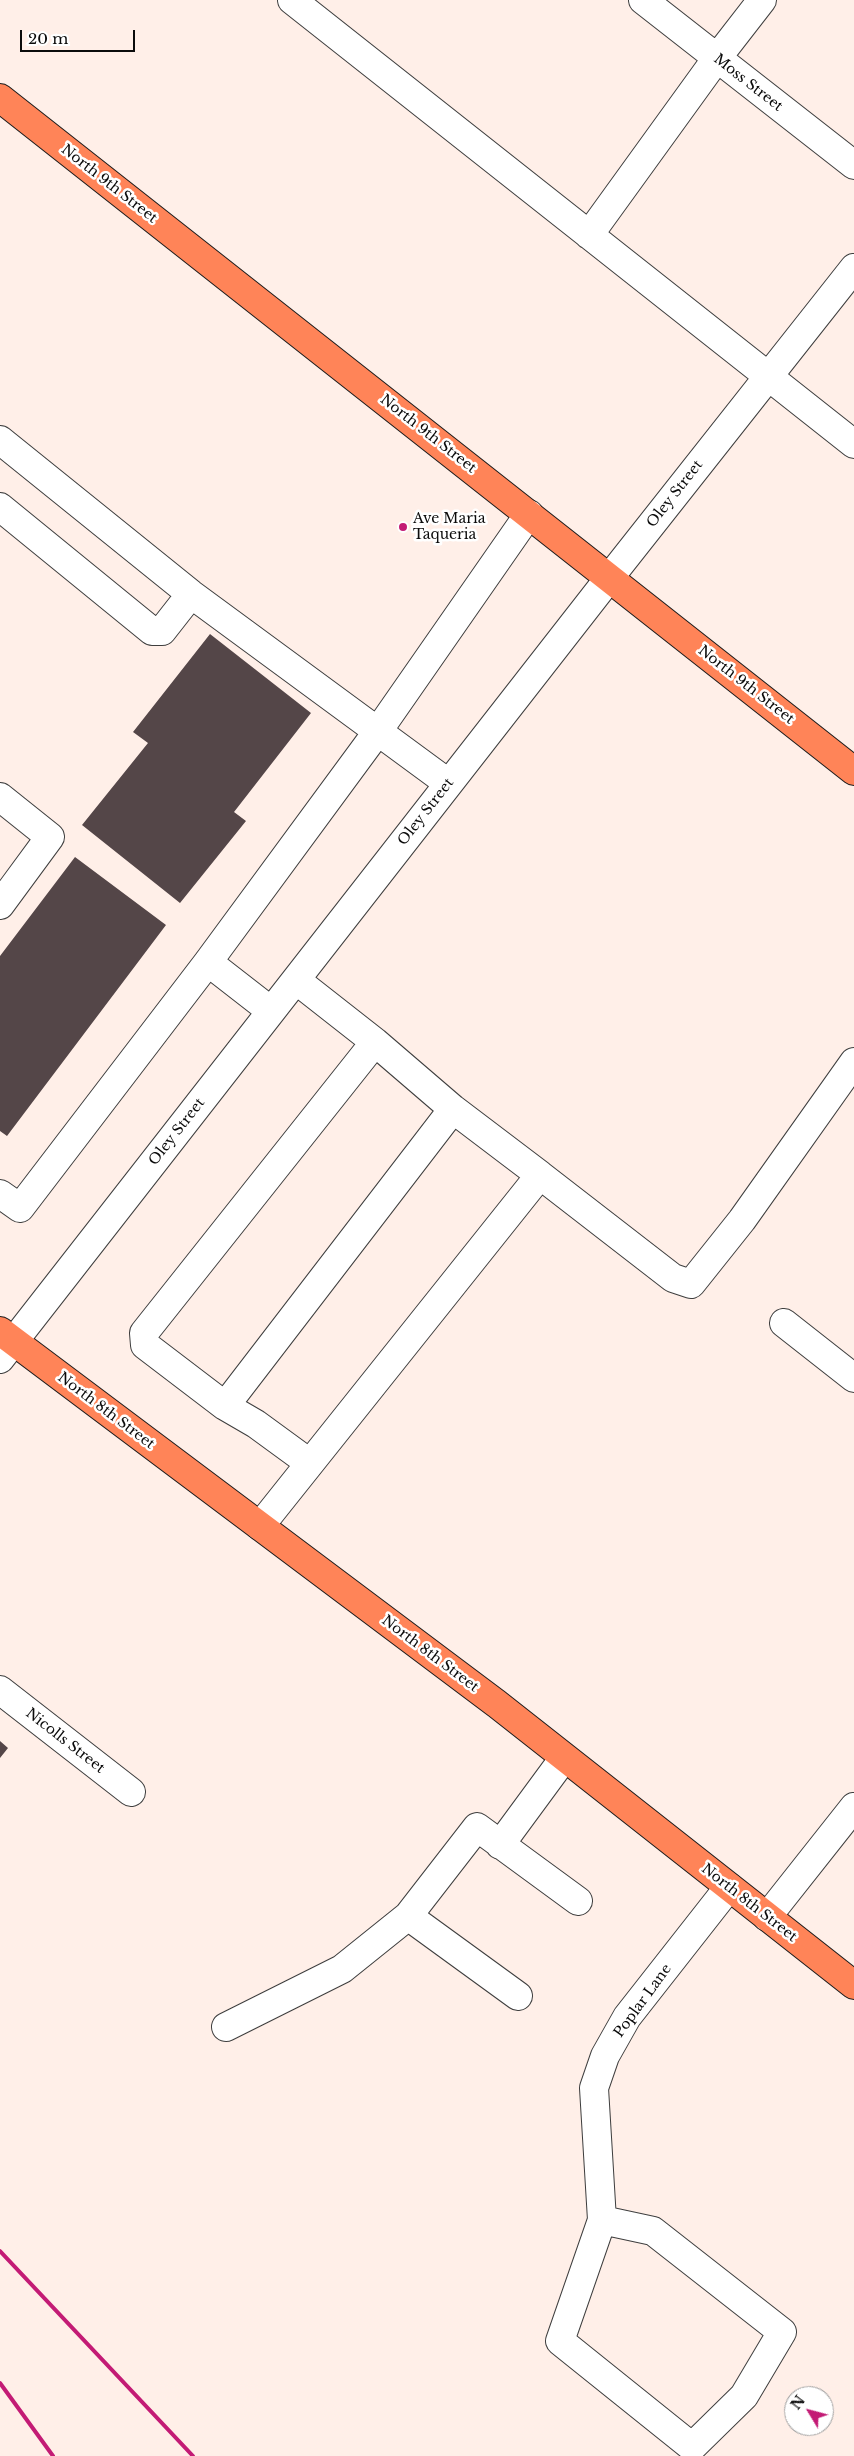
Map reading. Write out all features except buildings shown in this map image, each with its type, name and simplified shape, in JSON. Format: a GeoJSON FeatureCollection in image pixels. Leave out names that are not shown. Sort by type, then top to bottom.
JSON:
{"type":"FeatureCollection","features":[{"type":"Feature","properties":{"kind":"main road","name":"North 9th Street"},"geometry":{"type":"LineString","coordinates":[[0,98],[854,771]]}},
{"type":"Feature","properties":{"kind":"main road","name":"North 8th Street"},"geometry":{"type":"LineString","coordinates":[[4,1344],[260,1526],[564,1758],[854,1985]]}},
{"type":"Feature","properties":{"kind":"street"},"geometry":{"type":"LineString","coordinates":[[292,0],[854,444]]}},
{"type":"Feature","properties":{"kind":"street","name":"Moss Street"},"geometry":{"type":"LineString","coordinates":[[643,0],[854,165]]}},
{"type":"Feature","properties":{"kind":"street"},"geometry":{"type":"LineString","coordinates":[[589,235],[716,58],[762,0]]}},
{"type":"Feature","properties":{"kind":"street","name":"Oley Street"},"geometry":{"type":"LineString","coordinates":[[4,1344],[296,980],[448,783],[854,268]]}},
{"type":"Feature","properties":{"kind":"street"},"geometry":{"type":"LineString","coordinates":[[0,440],[191,594],[448,783]]}},
{"type":"Feature","properties":{"kind":"street"},"geometry":{"type":"LineString","coordinates":[[0,507],[152,631],[162,631],[191,594]]}},
{"type":"Feature","properties":{"kind":"street"},"geometry":{"type":"LineString","coordinates":[[0,1194],[20,1208],[208,962],[378,731],[529,514]]}},
{"type":"Feature","properties":{"kind":"street"},"geometry":{"type":"LineString","coordinates":[[0,798],[50,837],[0,905]]}},
{"type":"Feature","properties":{"kind":"street"},"geometry":{"type":"LineString","coordinates":[[208,962],[271,1011]]}},
{"type":"Feature","properties":{"kind":"street"},"geometry":{"type":"LineString","coordinates":[[296,980],[375,1042],[453,1109],[673,1278],[691,1284],[742,1220],[854,1062]]}},
{"type":"Feature","properties":{"kind":"street"},"geometry":{"type":"LineString","coordinates":[[308,1462],[256,1424],[225,1406],[145,1345],[144,1333],[375,1042]]}},
{"type":"Feature","properties":{"kind":"street"},"geometry":{"type":"LineString","coordinates":[[225,1406],[453,1109]]}},
{"type":"Feature","properties":{"kind":"street"},"geometry":{"type":"LineString","coordinates":[[260,1526],[308,1462],[540,1174]]}},
{"type":"Feature","properties":{"kind":"street"},"geometry":{"type":"LineString","coordinates":[[784,1324],[854,1378]]}},
{"type":"Feature","properties":{"kind":"street","name":"Nicolls Street"},"geometry":{"type":"LineString","coordinates":[[0,1690],[131,1792]]}},
{"type":"Feature","properties":{"kind":"street"},"geometry":{"type":"LineString","coordinates":[[500,1844],[564,1758]]}},
{"type":"Feature","properties":{"kind":"street"},"geometry":{"type":"LineString","coordinates":[[767,1917],[854,1807]]}},
{"type":"Feature","properties":{"kind":"street"},"geometry":{"type":"LineString","coordinates":[[226,2027],[342,1969],[408,1916],[477,1827],[578,1901]]}},
{"type":"Feature","properties":{"kind":"street","name":"Poplar Lane"},"geometry":{"type":"LineString","coordinates":[[602,2220],[594,2088],[605,2056],[627,2017],[729,1887]]}},
{"type":"Feature","properties":{"kind":"street"},"geometry":{"type":"LineString","coordinates":[[408,1916],[518,1996]]}},
{"type":"Feature","properties":{"kind":"street"},"geometry":{"type":"LineString","coordinates":[[602,2220],[653,2231],[782,2332],[744,2396],[692,2447],[560,2341],[602,2220]]}},
{"type":"Feature","properties":{"kind":"railway"},"geometry":{"type":"LineString","coordinates":[[0,2251],[193,2456]]}},
{"type":"Feature","properties":{"kind":"railway"},"geometry":{"type":"LineString","coordinates":[[0,2383],[53,2456]]}},
{"type":"Feature","properties":{"kind":"place","name":"Ave Maria Taqueria"},"geometry":{"type":"Point","coordinates":[403,527]}}]}
